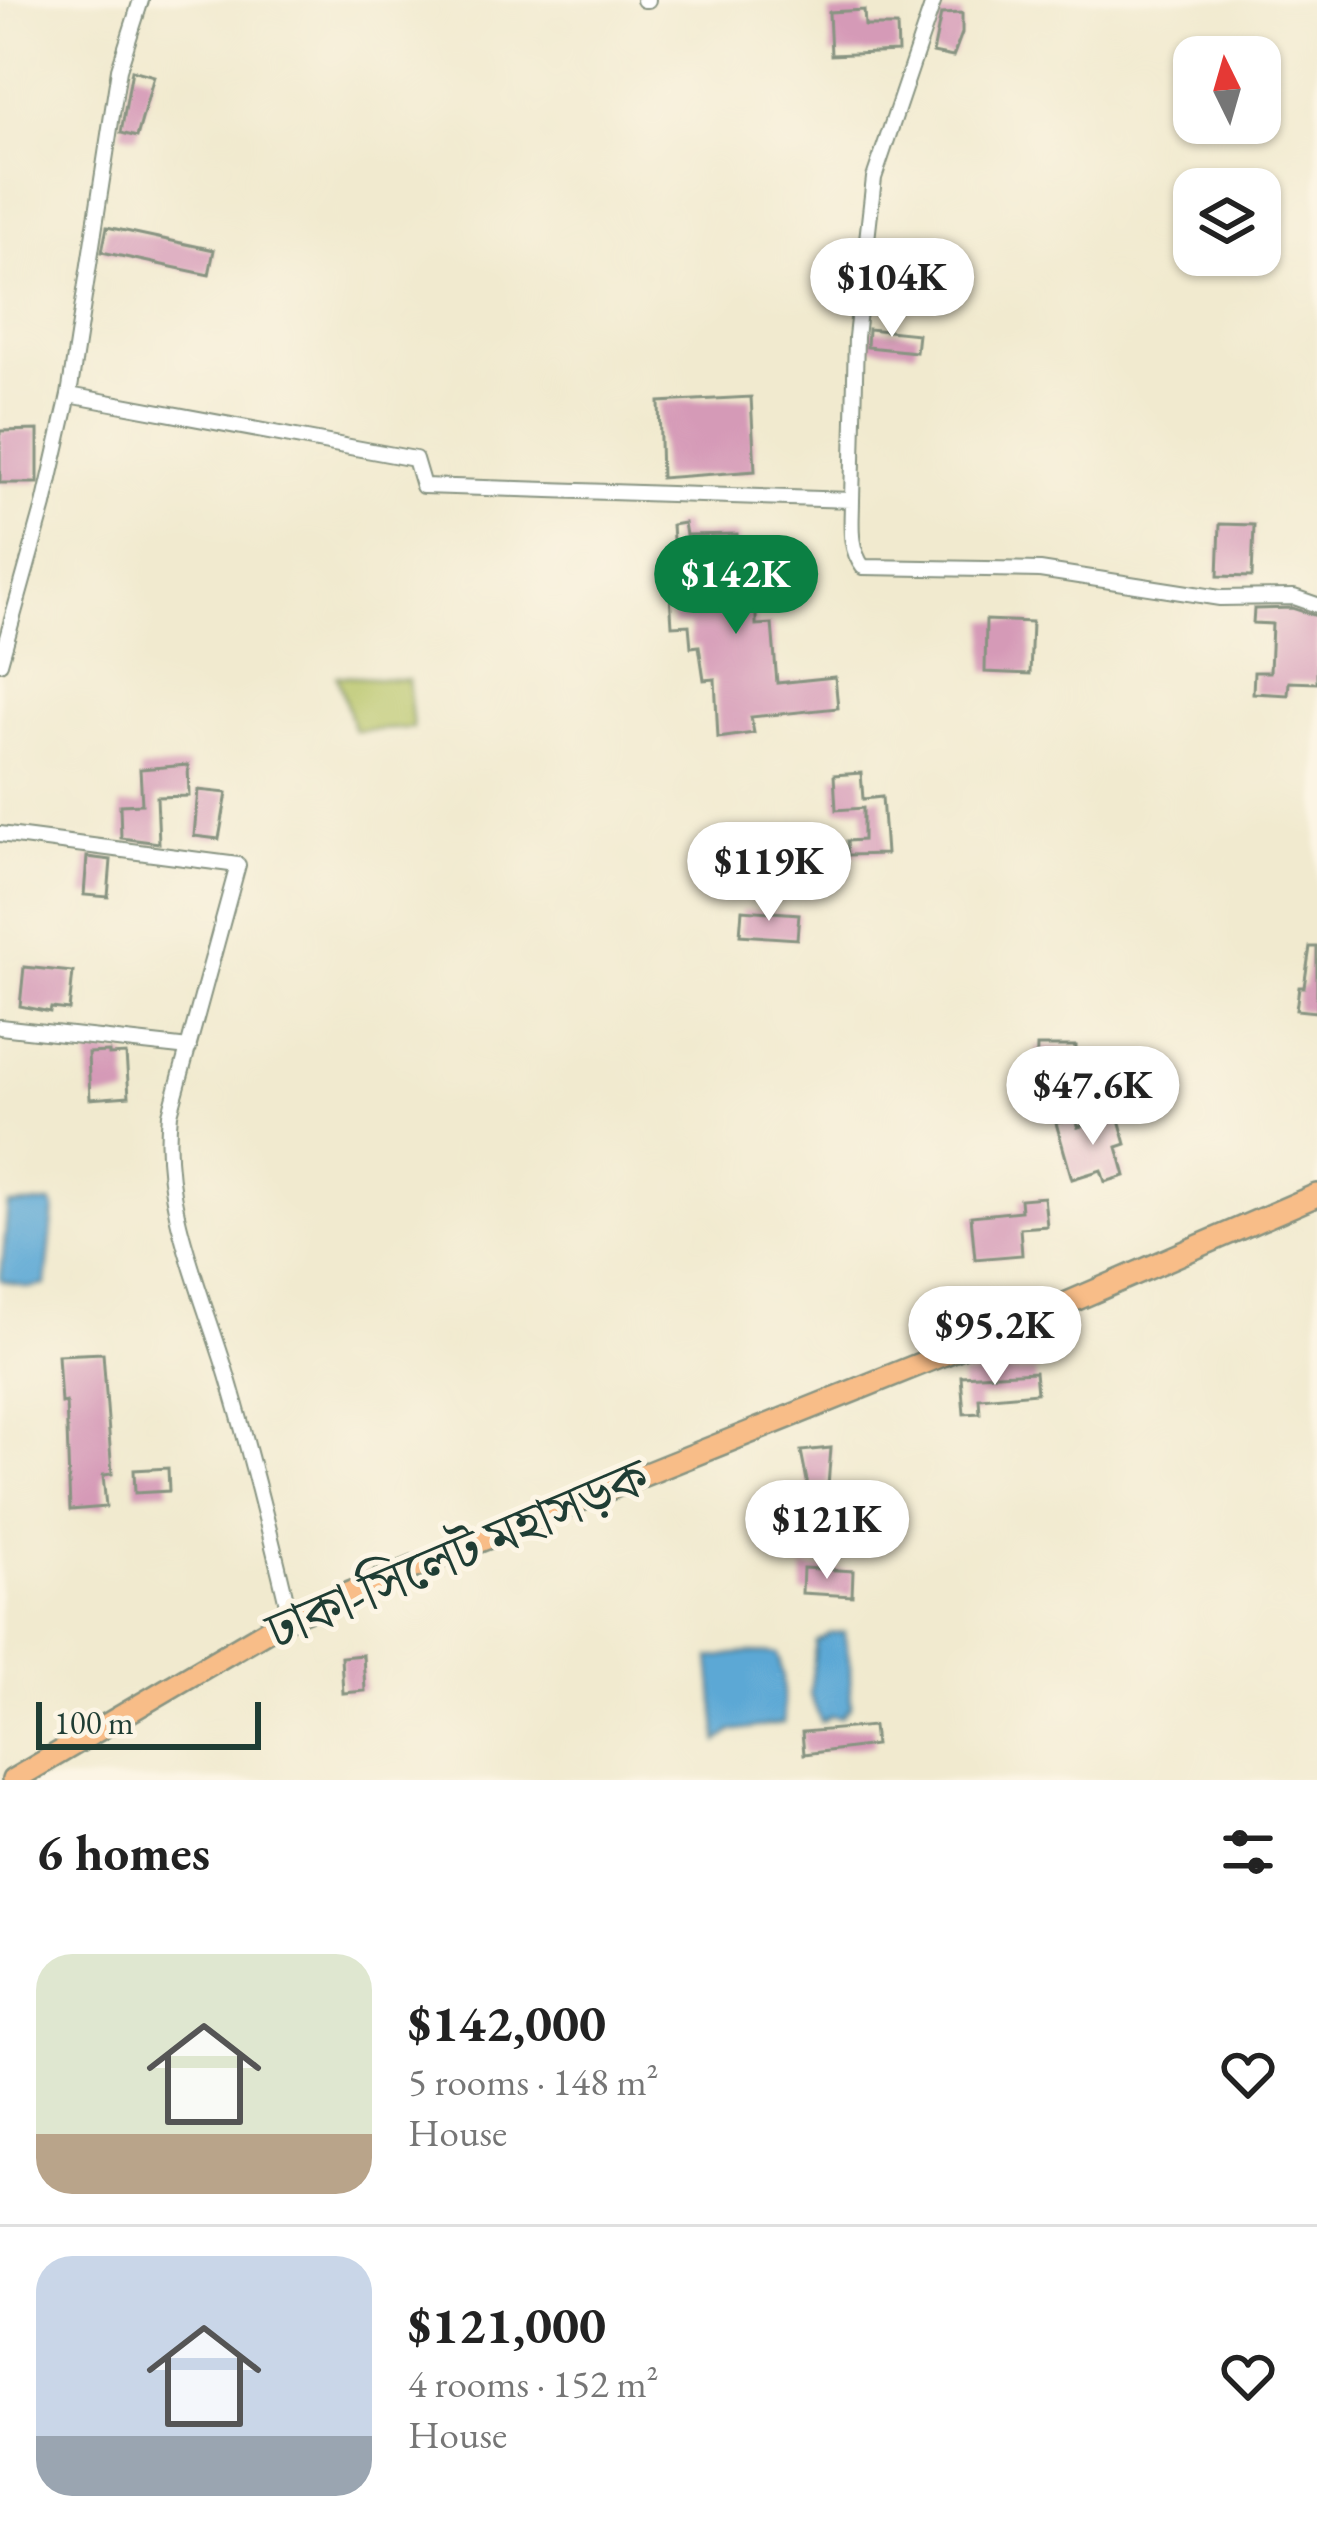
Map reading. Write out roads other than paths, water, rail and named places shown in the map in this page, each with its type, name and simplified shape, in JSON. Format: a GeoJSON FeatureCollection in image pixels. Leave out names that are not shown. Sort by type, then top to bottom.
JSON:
{"type":"FeatureCollection","features":[{"type":"Feature","properties":{"kind":"highway","name":"ঢাকা-সিলেট মহাসড়ক"},"geometry":{"type":"LineString","coordinates":[[13,1780],[290,1617],[1012,1327],[1317,1195]]}},
{"type":"Feature","properties":{"kind":"street"},"geometry":{"type":"LineString","coordinates":[[0,663],[69,395],[119,69],[141,0]]}},
{"type":"Feature","properties":{"kind":"street"},"geometry":{"type":"LineString","coordinates":[[934,0],[874,178],[856,337],[855,557],[862,567],[1040,570],[1220,598],[1294,597],[1317,605]]}},
{"type":"Feature","properties":{"kind":"street"},"geometry":{"type":"LineString","coordinates":[[69,395],[415,459],[423,486],[852,500]]}},
{"type":"Feature","properties":{"kind":"street"},"geometry":{"type":"LineString","coordinates":[[0,834],[238,865],[170,1114],[166,1153],[182,1242],[253,1463],[290,1617]]}},
{"type":"Feature","properties":{"kind":"street"},"geometry":{"type":"LineString","coordinates":[[0,1027],[189,1048]]}},
{"type":"Feature","properties":{"kind":"water"},"geometry":{"type":"Polygon","coordinates":[[[50,1203],[54,1208],[46,1285],[28,1288],[1,1280],[8,1205],[50,1203]]]}},
{"type":"Feature","properties":{"kind":"water"},"geometry":{"type":"Polygon","coordinates":[[[844,1632],[851,1707],[841,1717],[821,1722],[810,1694],[816,1642],[844,1632]]]}},
{"type":"Feature","properties":{"kind":"water"},"geometry":{"type":"Polygon","coordinates":[[[750,1652],[778,1654],[784,1723],[732,1731],[718,1742],[710,1658],[750,1652]]]}}]}
